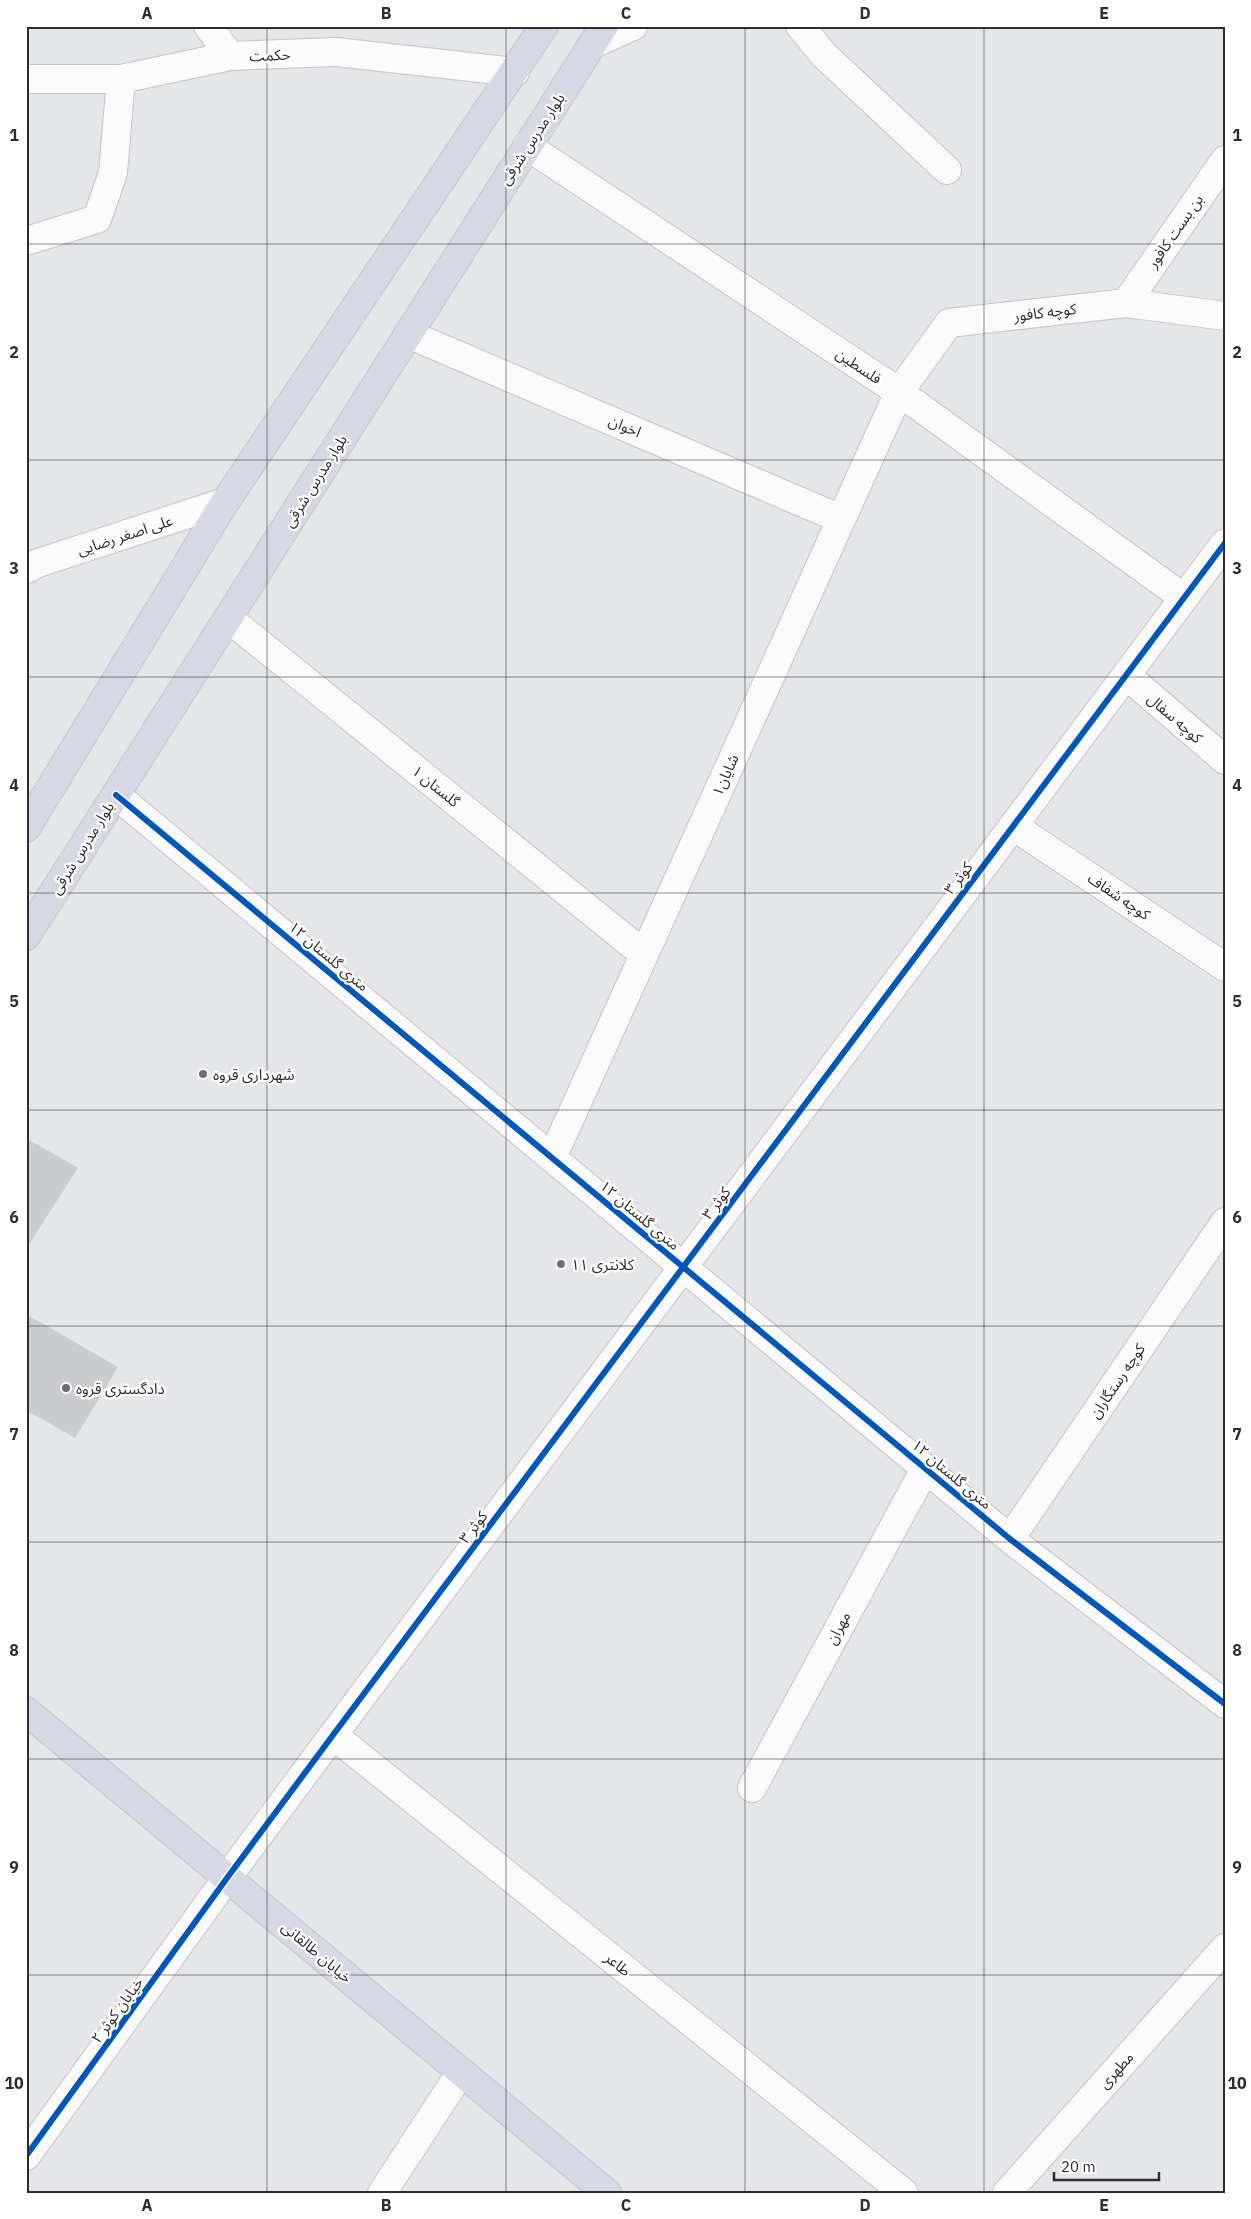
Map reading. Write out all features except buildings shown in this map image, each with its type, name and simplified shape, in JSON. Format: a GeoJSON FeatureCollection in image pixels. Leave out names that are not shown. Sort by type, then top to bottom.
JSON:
{"type":"FeatureCollection","features":[{"type":"Feature","properties":{"kind":"main road"},"geometry":{"type":"LineString","coordinates":[[26,828],[225,502],[515,72],[544,26]]}},
{"type":"Feature","properties":{"kind":"main road","name":"بلوار مدرس شرقی"},"geometry":{"type":"LineString","coordinates":[[26,936],[598,35]]}},
{"type":"Feature","properties":{"kind":"main road","name":"خیابان طالقانی"},"geometry":{"type":"LineString","coordinates":[[26,1711],[607,2193]]}},
{"type":"Feature","properties":{"kind":"street"},"geometry":{"type":"LineString","coordinates":[[208,26],[230,56]]}},
{"type":"Feature","properties":{"kind":"street"},"geometry":{"type":"LineString","coordinates":[[598,35],[634,26]]}},
{"type":"Feature","properties":{"kind":"street"},"geometry":{"type":"LineString","coordinates":[[800,26],[824,55],[948,170]]}},
{"type":"Feature","properties":{"kind":"street","name":"حکمت"},"geometry":{"type":"LineString","coordinates":[[26,79],[121,79],[230,56],[336,52],[515,72]]}},
{"type":"Feature","properties":{"kind":"street"},"geometry":{"type":"LineString","coordinates":[[26,241],[97,219],[113,173],[121,79]]}},
{"type":"Feature","properties":{"kind":"street","name":"فلسطین"},"geometry":{"type":"LineString","coordinates":[[527,146],[899,392],[1184,598]]}},
{"type":"Feature","properties":{"kind":"street","name":"بن بست کافور"},"geometry":{"type":"LineString","coordinates":[[1126,303],[1225,160]]}},
{"type":"Feature","properties":{"kind":"street","name":"کوچه کافور"},"geometry":{"type":"LineString","coordinates":[[899,392],[949,323],[1126,303],[1225,316]]}},
{"type":"Feature","properties":{"kind":"street","name":"اخوان"},"geometry":{"type":"LineString","coordinates":[[408,334],[841,519]]}},
{"type":"Feature","properties":{"kind":"street","name":"شایان۱"},"geometry":{"type":"LineString","coordinates":[[552,1158],[899,392]]}},
{"type":"Feature","properties":{"kind":"street","name":"علی اصغر رضایی"},"geometry":{"type":"LineString","coordinates":[[26,569],[38,563],[225,502]]}},
{"type":"Feature","properties":{"kind":"street","name":"کوثر ۳"},"geometry":{"type":"LineString","coordinates":[[227,1878],[1225,543]]}},
{"type":"Feature","properties":{"kind":"street","name":"گلستان ۱"},"geometry":{"type":"LineString","coordinates":[[228,618],[644,954]]}},
{"type":"Feature","properties":{"kind":"street","name":"کوچه سفال"},"geometry":{"type":"LineString","coordinates":[[1126,675],[1225,760]]}},
{"type":"Feature","properties":{"kind":"street","name":"۱۲ متری گلستان"},"geometry":{"type":"LineString","coordinates":[[116,795],[1010,1539],[1225,1704]]}},
{"type":"Feature","properties":{"kind":"street","name":"کوچه شفاف"},"geometry":{"type":"LineString","coordinates":[[1013,826],[1225,967]]}},
{"type":"Feature","properties":{"kind":"street","name":"کوچه رستگاران"},"geometry":{"type":"LineString","coordinates":[[1010,1539],[1225,1222]]}},
{"type":"Feature","properties":{"kind":"street","name":"مهران"},"geometry":{"type":"LineString","coordinates":[[752,1788],[925,1468]]}},
{"type":"Feature","properties":{"kind":"street","name":"طاعر"},"geometry":{"type":"LineString","coordinates":[[333,1735],[904,2193]]}},
{"type":"Feature","properties":{"kind":"street","name":"خیابان کوثر ۲"},"geometry":{"type":"LineString","coordinates":[[26,2156],[227,1878]]}},
{"type":"Feature","properties":{"kind":"street","name":"مطهری"},"geometry":{"type":"LineString","coordinates":[[1007,2193],[1225,1948]]}},
{"type":"Feature","properties":{"kind":"street"},"geometry":{"type":"LineString","coordinates":[[382,2193],[461,2072]]}},
{"type":"Feature","properties":{"kind":"cycle path"},"geometry":{"type":"LineString","coordinates":[[26,2156],[333,1735],[1225,543]]}},
{"type":"Feature","properties":{"kind":"cycle path"},"geometry":{"type":"LineString","coordinates":[[116,795],[1010,1539],[1225,1704]]}},
{"type":"Feature","properties":{"kind":"place","name":"شهرداری قروه"},"geometry":{"type":"Point","coordinates":[203,1074]}},
{"type":"Feature","properties":{"kind":"place","name":"کلانتری ۱۱"},"geometry":{"type":"Point","coordinates":[561,1264]}},
{"type":"Feature","properties":{"kind":"place","name":"دادگستری قروه"},"geometry":{"type":"Point","coordinates":[66,1388]}}]}
